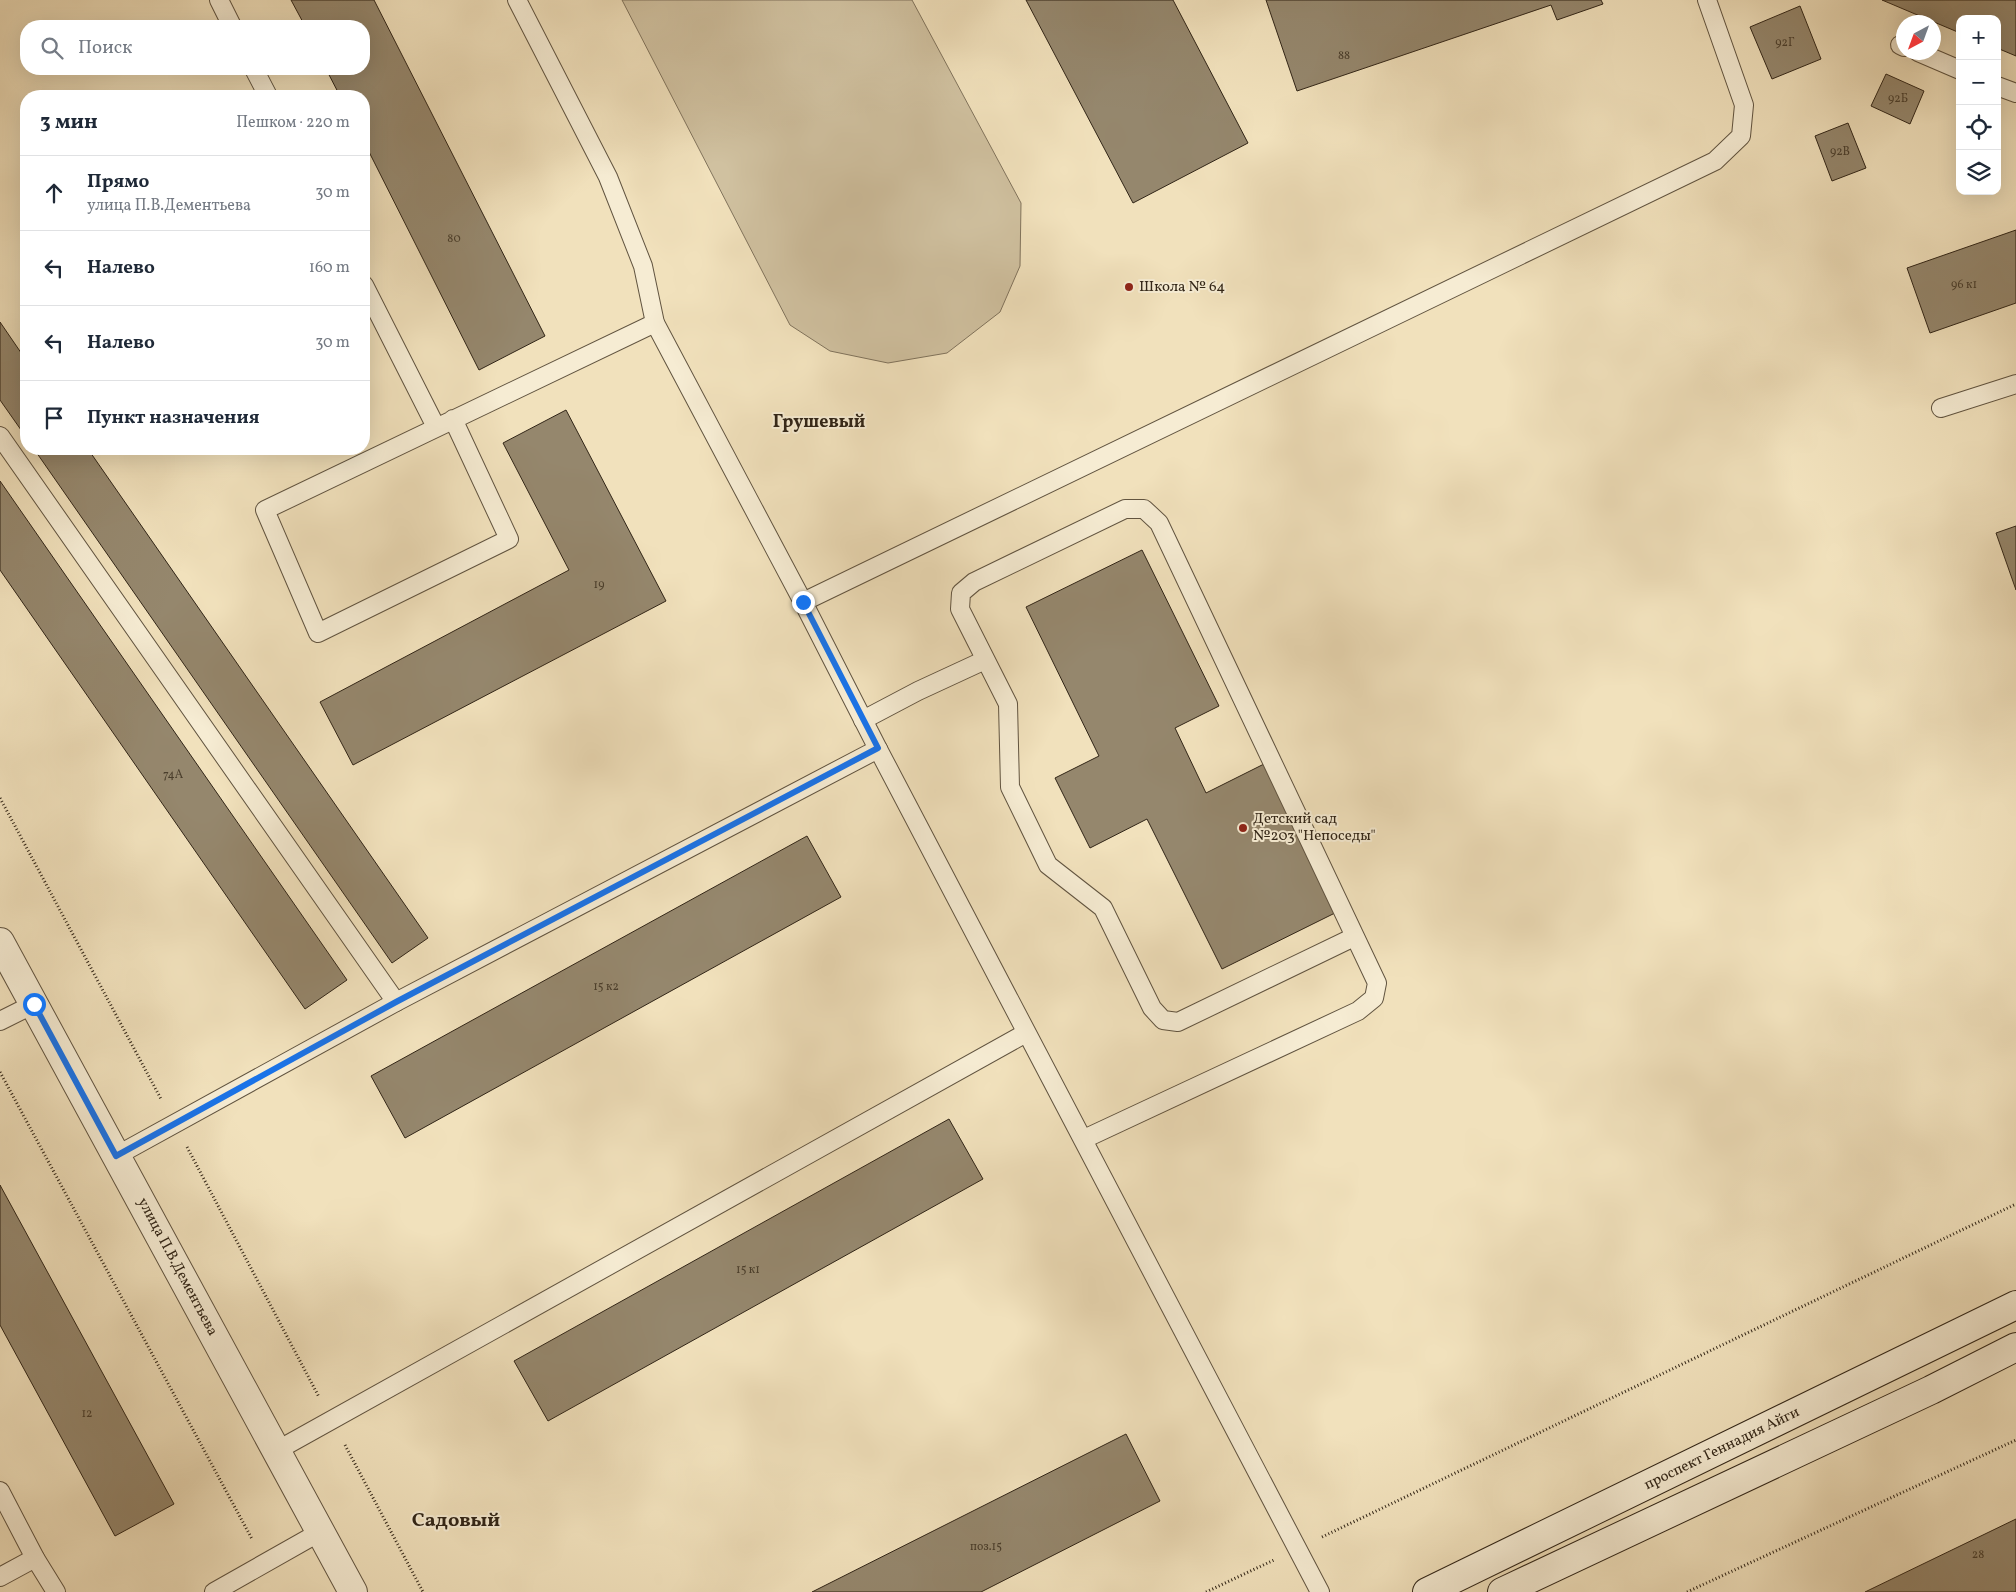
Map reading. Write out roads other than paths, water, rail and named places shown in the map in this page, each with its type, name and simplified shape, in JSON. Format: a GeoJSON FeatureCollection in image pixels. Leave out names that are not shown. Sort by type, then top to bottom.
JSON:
{"type":"FeatureCollection","features":[{"type":"Feature","properties":{"kind":"main road","name":"улица П.В.Дементьева"},"geometry":{"type":"LineString","coordinates":[[0,942],[353,1592]]}},
{"type":"Feature","properties":{"kind":"main road","name":"проспект Геннадия Айги"},"geometry":{"type":"LineString","coordinates":[[1427,1592],[2016,1305]]}},
{"type":"Feature","properties":{"kind":"main road"},"geometry":{"type":"LineString","coordinates":[[1502,1592],[1922,1394],[2016,1347]]}},
{"type":"Feature","properties":{"kind":"lane"},"geometry":{"type":"LineString","coordinates":[[218,0],[229,20]]}},
{"type":"Feature","properties":{"kind":"lane"},"geometry":{"type":"LineString","coordinates":[[517,0],[608,177],[643,266],[655,323],[803,602],[1026,1033],[1084,1139],[1320,1592]]}},
{"type":"Feature","properties":{"kind":"lane"},"geometry":{"type":"LineString","coordinates":[[803,602],[1715,161],[1741,136],[1744,105],[1707,0]]}},
{"type":"Feature","properties":{"kind":"lane"},"geometry":{"type":"LineString","coordinates":[[1937,60],[1956,68]]}},
{"type":"Feature","properties":{"kind":"lane"},"geometry":{"type":"LineString","coordinates":[[257,75],[265,90]]}},
{"type":"Feature","properties":{"kind":"lane"},"geometry":{"type":"LineString","coordinates":[[2001,87],[2016,93]]}},
{"type":"Feature","properties":{"kind":"lane"},"geometry":{"type":"LineString","coordinates":[[370,297],[436,427]]}},
{"type":"Feature","properties":{"kind":"lane"},"geometry":{"type":"LineString","coordinates":[[452,419],[510,539],[318,633],[265,510],[452,419],[655,323]]}},
{"type":"Feature","properties":{"kind":"lane"},"geometry":{"type":"LineString","coordinates":[[1941,408],[2016,384]]}},
{"type":"Feature","properties":{"kind":"lane"},"geometry":{"type":"LineString","coordinates":[[0,436],[396,1002]]}},
{"type":"Feature","properties":{"kind":"lane"},"geometry":{"type":"LineString","coordinates":[[1084,1139],[1358,1011],[1374,998],[1376,983],[1159,523],[1144,509],[1125,509],[974,582],[961,593],[960,610],[1008,704],[1010,787],[1048,865],[1103,908],[1152,1008],[1163,1020],[1178,1022],[1354,937]]}},
{"type":"Feature","properties":{"kind":"lane"},"geometry":{"type":"LineString","coordinates":[[863,720],[918,691],[985,660]]}},
{"type":"Feature","properties":{"kind":"lane"},"geometry":{"type":"LineString","coordinates":[[116,1156],[396,1002],[878,748]]}},
{"type":"Feature","properties":{"kind":"lane"},"geometry":{"type":"LineString","coordinates":[[0,1021],[34,1004]]}},
{"type":"Feature","properties":{"kind":"lane"},"geometry":{"type":"LineString","coordinates":[[276,1451],[1026,1033]]}},
{"type":"Feature","properties":{"kind":"lane"},"geometry":{"type":"LineString","coordinates":[[0,1491],[35,1558],[56,1592]]}},
{"type":"Feature","properties":{"kind":"lane"},"geometry":{"type":"LineString","coordinates":[[214,1592],[320,1532]]}},
{"type":"Feature","properties":{"kind":"lane"},"geometry":{"type":"LineString","coordinates":[[0,1577],[35,1558]]}},
{"type":"Feature","properties":{"kind":"place","name":"Школа № 64"},"geometry":{"type":"Point","coordinates":[1129,287]}},
{"type":"Feature","properties":{"kind":"place","name":"Детский сад №203 \"Непоседы\""},"geometry":{"type":"Point","coordinates":[1243,828]}},
{"type":"Feature","properties":{"kind":"district","name":"Грушевый"},"geometry":{"type":"Point","coordinates":[819,422]}},
{"type":"Feature","properties":{"kind":"district","name":"Садовый"},"geometry":{"type":"Point","coordinates":[456,1521]}}]}
